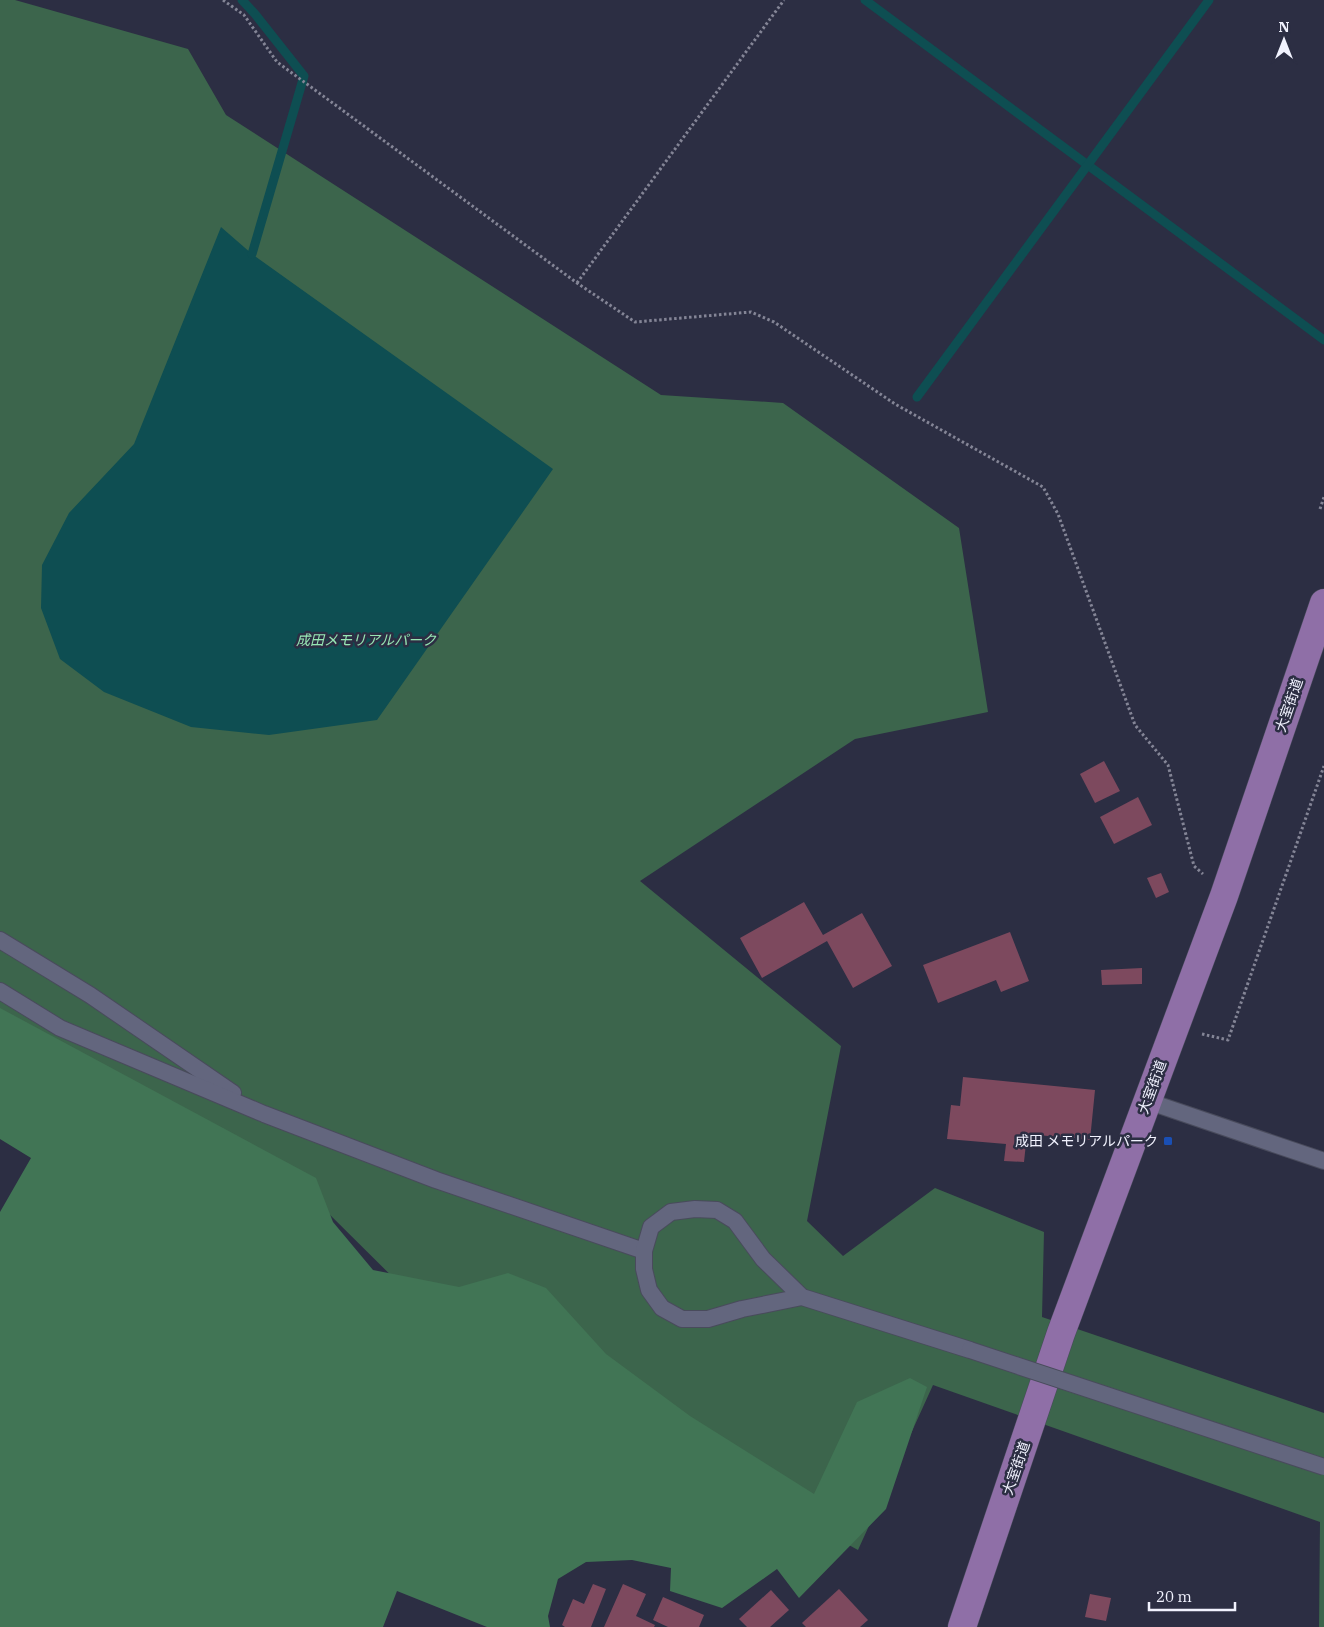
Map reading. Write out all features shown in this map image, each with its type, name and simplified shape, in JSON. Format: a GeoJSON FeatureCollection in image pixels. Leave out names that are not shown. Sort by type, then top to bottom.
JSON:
{"type":"FeatureCollection","features":[{"type":"Feature","properties":{"kind":"main road","name":"大室街道"},"geometry":{"type":"LineString","coordinates":[[962,1627],[1061,1333],[1224,896],[1324,603]]}},
{"type":"Feature","properties":{"kind":"lane"},"geometry":{"type":"LineString","coordinates":[[0,940],[90,995],[264,1114]]}},
{"type":"Feature","properties":{"kind":"lane"},"geometry":{"type":"LineString","coordinates":[[0,991],[60,1028],[264,1114],[436,1180],[644,1251]]}},
{"type":"Feature","properties":{"kind":"lane"},"geometry":{"type":"LineString","coordinates":[[1146,1101],[1324,1161]]}},
{"type":"Feature","properties":{"kind":"lane"},"geometry":{"type":"LineString","coordinates":[[802,1297],[742,1309],[708,1319],[682,1319],[662,1308],[649,1290],[644,1269],[644,1251],[651,1227],[671,1212],[695,1209],[717,1210],[735,1221],[763,1259],[802,1297],[970,1350],[1324,1467]]}},
{"type":"Feature","properties":{"kind":"path"},"geometry":{"type":"LineString","coordinates":[[223,0],[244,15],[277,62],[577,283],[635,322],[751,312],[774,322],[895,404],[1043,487],[1058,514],[1135,725],[1168,765],[1194,866],[1224,896]]}},
{"type":"Feature","properties":{"kind":"path"},"geometry":{"type":"LineString","coordinates":[[577,283],[784,0]]}},
{"type":"Feature","properties":{"kind":"path"},"geometry":{"type":"LineString","coordinates":[[1320,509],[1324,497]]}},
{"type":"Feature","properties":{"kind":"path"},"geometry":{"type":"LineString","coordinates":[[1174,1028],[1228,1040],[1324,766]]}},
{"type":"Feature","properties":{"kind":"green space","name":"成田メモリアルパーク"},"geometry":{"type":"Polygon","coordinates":[[[0,0],[15,0],[188,49],[226,115],[661,395],[783,403],[959,528],[988,712],[855,739],[640,881],[841,1046],[807,1221],[843,1256],[935,1188],[1044,1232],[1042,1317],[1324,1413],[1324,1627],[1319,1627],[1320,1522],[933,1385],[858,1550],[439,1323],[317,1202],[0,1046],[0,0]]]}},
{"type":"Feature","properties":{"kind":"shaded area"},"geometry":{"type":"Polygon","coordinates":[[[221,227],[252,254],[553,469],[377,720],[269,735],[191,727],[104,692],[60,659],[41,608],[42,565],[69,513],[134,444],[221,227]]]}},
{"type":"Feature","properties":{"kind":"shaded area"},"geometry":{"type":"Polygon","coordinates":[[[0,1008],[316,1178],[333,1222],[373,1270],[459,1287],[508,1273],[546,1288],[606,1354],[690,1416],[814,1494],[857,1402],[910,1378],[927,1387],[886,1509],[799,1598],[777,1569],[722,1608],[670,1591],[671,1568],[632,1560],[586,1562],[558,1579],[548,1616],[550,1627],[487,1627],[397,1591],[383,1627],[0,1627],[0,1212],[31,1158],[0,1139],[0,1008]]]}},
{"type":"Feature","properties":{"kind":"building"},"geometry":{"type":"Polygon","coordinates":[[[1104,761],[1120,791],[1095,803],[1080,774],[1104,761]]]}},
{"type":"Feature","properties":{"kind":"building"},"geometry":{"type":"Polygon","coordinates":[[[1138,797],[1152,825],[1114,844],[1100,817],[1138,797]]]}},
{"type":"Feature","properties":{"kind":"building"},"geometry":{"type":"Polygon","coordinates":[[[1161,873],[1169,892],[1156,898],[1147,878],[1161,873]]]}},
{"type":"Feature","properties":{"kind":"building"},"geometry":{"type":"Polygon","coordinates":[[[804,902],[823,935],[862,913],[892,966],[853,988],[827,941],[762,978],[740,938],[804,902]]]}},
{"type":"Feature","properties":{"kind":"building"},"geometry":{"type":"Polygon","coordinates":[[[1010,932],[1029,981],[1001,992],[996,980],[938,1003],[923,965],[1010,932]]]}},
{"type":"Feature","properties":{"kind":"building"},"geometry":{"type":"Polygon","coordinates":[[[1142,968],[1142,984],[1102,985],[1101,970],[1142,968]]]}},
{"type":"Feature","properties":{"kind":"building"},"geometry":{"type":"Polygon","coordinates":[[[963,1077],[1095,1090],[1090,1140],[1027,1134],[1024,1162],[1004,1161],[1006,1144],[947,1139],[951,1105],[960,1106],[963,1077]]]}},
{"type":"Feature","properties":{"kind":"building"},"geometry":{"type":"Polygon","coordinates":[[[593,1584],[606,1589],[591,1627],[565,1627],[562,1625],[573,1599],[584,1604],[593,1584]]]}},
{"type":"Feature","properties":{"kind":"building"},"geometry":{"type":"Polygon","coordinates":[[[623,1584],[646,1594],[636,1616],[655,1625],[654,1627],[604,1627],[623,1584]]]}},
{"type":"Feature","properties":{"kind":"building"},"geometry":{"type":"Polygon","coordinates":[[[839,1589],[868,1620],[860,1627],[806,1627],[802,1623],[839,1589]]]}},
{"type":"Feature","properties":{"kind":"building"},"geometry":{"type":"Polygon","coordinates":[[[771,1590],[789,1610],[770,1627],[747,1627],[739,1619],[771,1590]]]}},
{"type":"Feature","properties":{"kind":"building"},"geometry":{"type":"Polygon","coordinates":[[[1090,1594],[1111,1598],[1106,1621],[1085,1617],[1090,1594]]]}},
{"type":"Feature","properties":{"kind":"building"},"geometry":{"type":"Polygon","coordinates":[[[663,1597],[704,1615],[699,1627],[668,1627],[653,1620],[663,1597]]]}},
{"type":"Feature","properties":{"kind":"waterway"},"geometry":{"type":"LineString","coordinates":[[242,0],[304,76],[252,254]]}},
{"type":"Feature","properties":{"kind":"waterway"},"geometry":{"type":"LineString","coordinates":[[865,0],[1324,340]]}},
{"type":"Feature","properties":{"kind":"waterway"},"geometry":{"type":"LineString","coordinates":[[917,397],[1209,0]]}},
{"type":"Feature","properties":{"kind":"place","name":"成田 メモリアルパーク"},"geometry":{"type":"Point","coordinates":[1168,1141]}}]}
